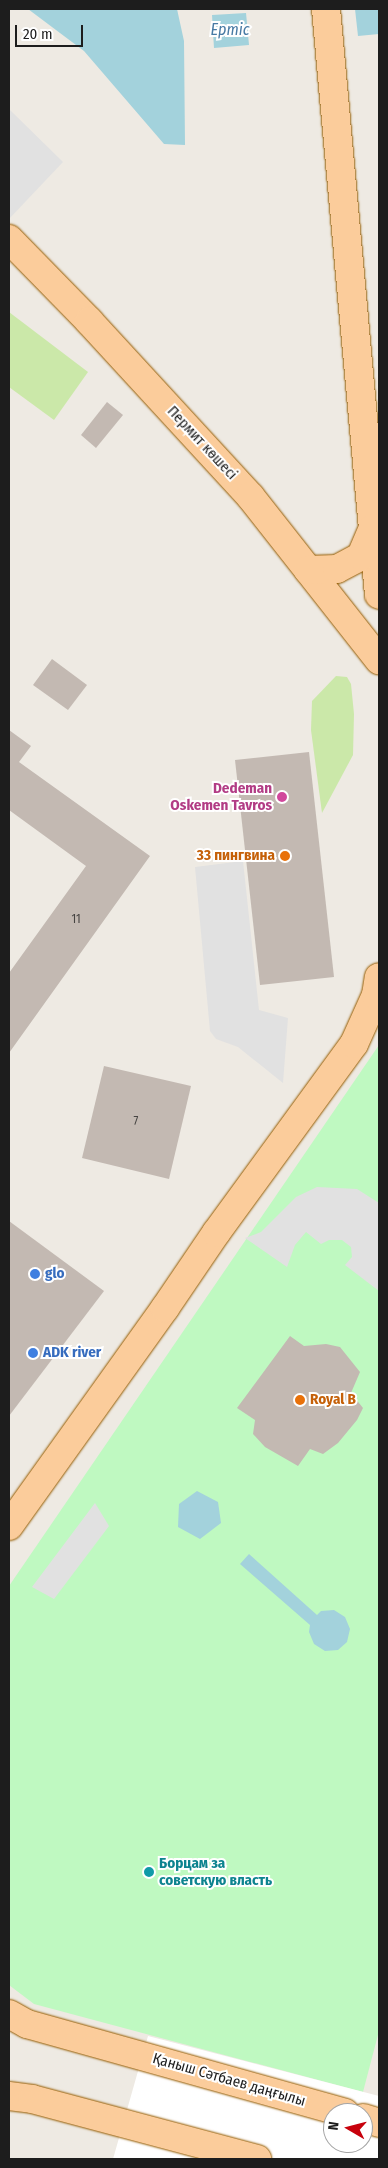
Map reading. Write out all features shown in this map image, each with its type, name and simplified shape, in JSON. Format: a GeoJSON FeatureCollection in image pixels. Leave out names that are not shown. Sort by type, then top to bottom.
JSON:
{"type":"FeatureCollection","features":[{"type":"Feature","properties":{"kind":"main road"},"geometry":{"type":"LineString","coordinates":[[326,9],[379,595]]}},
{"type":"Feature","properties":{"kind":"main road","name":"Пермит көшесі"},"geometry":{"type":"LineString","coordinates":[[9,240],[89,321],[250,496],[379,660]]}},
{"type":"Feature","properties":{"kind":"main road"},"geometry":{"type":"LineString","coordinates":[[308,570],[337,569],[361,556],[373,528]]}},
{"type":"Feature","properties":{"kind":"main road"},"geometry":{"type":"LineString","coordinates":[[9,1526],[166,1308],[216,1233],[354,1044],[376,995],[379,977]]}},
{"type":"Feature","properties":{"kind":"main road","name":"Қаныш Сәтбаев даңғылы"},"geometry":{"type":"LineString","coordinates":[[9,2014],[27,2024],[323,2107]]}},
{"type":"Feature","properties":{"kind":"main road"},"geometry":{"type":"LineString","coordinates":[[9,2096],[124,2123],[257,2159]]}},
{"type":"Feature","properties":{"kind":"green space"},"geometry":{"type":"Polygon","coordinates":[[[9,312],[88,372],[54,420],[9,387],[9,312]]]}},
{"type":"Feature","properties":{"kind":"green space"},"geometry":{"type":"Polygon","coordinates":[[[336,676],[347,677],[351,684],[354,714],[353,755],[322,813],[311,730],[312,701],[336,676]]]}},
{"type":"Feature","properties":{"kind":"green space"},"geometry":{"type":"Polygon","coordinates":[[[379,1045],[379,2031],[363,2092],[34,2004],[9,1985],[9,1586],[379,1045]]]}},
{"type":"Feature","properties":{"kind":"shaded area"},"geometry":{"type":"Polygon","coordinates":[[[9,109],[63,162],[9,219],[9,109]]]}},
{"type":"Feature","properties":{"kind":"shaded area"},"geometry":{"type":"Polygon","coordinates":[[[243,861],[259,1010],[288,1018],[283,1083],[238,1047],[216,1039],[210,1031],[195,867],[243,861]]]}},
{"type":"Feature","properties":{"kind":"shaded area"},"geometry":{"type":"Polygon","coordinates":[[[317,1187],[357,1189],[379,1203],[379,1291],[345,1265],[352,1257],[351,1247],[342,1240],[329,1240],[321,1244],[306,1232],[295,1245],[287,1267],[245,1238],[261,1232],[296,1197],[317,1187]]]}},
{"type":"Feature","properties":{"kind":"shaded area"},"geometry":{"type":"Polygon","coordinates":[[[95,1503],[109,1526],[54,1599],[32,1587],[95,1503]]]}},
{"type":"Feature","properties":{"kind":"water"},"geometry":{"type":"Polygon","coordinates":[[[28,9],[177,9],[184,41],[185,145],[164,144],[84,51],[28,9]]]}},
{"type":"Feature","properties":{"kind":"water"},"geometry":{"type":"Polygon","coordinates":[[[355,9],[379,9],[379,34],[358,36],[355,9]]]}},
{"type":"Feature","properties":{"kind":"water","name":"Ертіс"},"geometry":{"type":"Polygon","coordinates":[[[246,13],[249,45],[214,48],[212,15],[246,13]]]}},
{"type":"Feature","properties":{"kind":"water"},"geometry":{"type":"Polygon","coordinates":[[[197,1491],[218,1502],[221,1523],[200,1539],[178,1527],[179,1504],[197,1491]]]}},
{"type":"Feature","properties":{"kind":"water"},"geometry":{"type":"Polygon","coordinates":[[[249,1554],[317,1615],[321,1611],[334,1610],[345,1617],[350,1629],[347,1642],[338,1650],[325,1651],[314,1644],[309,1632],[310,1625],[240,1564],[249,1554]]]}},
{"type":"Feature","properties":{"kind":"pier"},"geometry":{"type":"Polygon","coordinates":[[[148,2036],[379,2096],[379,2159],[113,2159],[148,2036]]]}},
{"type":"Feature","properties":{"kind":"building"},"geometry":{"type":"Polygon","coordinates":[[[107,402],[123,415],[96,448],[81,435],[107,402]]]}},
{"type":"Feature","properties":{"kind":"building"},"geometry":{"type":"Polygon","coordinates":[[[52,659],[87,685],[68,710],[33,685],[52,659]]]}},
{"type":"Feature","properties":{"kind":"building"},"geometry":{"type":"Polygon","coordinates":[[[9,730],[31,746],[19,762],[150,856],[9,1053],[9,973],[86,866],[9,810],[9,730]]]}},
{"type":"Feature","properties":{"kind":"building"},"geometry":{"type":"Polygon","coordinates":[[[309,752],[334,977],[260,985],[235,760],[309,752]]]}},
{"type":"Feature","properties":{"kind":"building"},"geometry":{"type":"Polygon","coordinates":[[[104,1066],[191,1086],[169,1179],[82,1158],[104,1066]]]}},
{"type":"Feature","properties":{"kind":"building","name":"ADK river"},"geometry":{"type":"Polygon","coordinates":[[[9,1221],[104,1291],[9,1416],[9,1221]]]}},
{"type":"Feature","properties":{"kind":"building","name":"Royal B"},"geometry":{"type":"Polygon","coordinates":[[[290,1336],[304,1346],[326,1344],[340,1347],[360,1372],[351,1393],[363,1408],[357,1420],[338,1443],[323,1454],[310,1449],[298,1466],[265,1447],[253,1434],[255,1420],[237,1408],[290,1336]]]}},
{"type":"Feature","properties":{"kind":"place","name":"Dedeman Oskemen Tavros"},"geometry":{"type":"Point","coordinates":[282,797]}},
{"type":"Feature","properties":{"kind":"place","name":"33 пингвина"},"geometry":{"type":"Point","coordinates":[285,856]}},
{"type":"Feature","properties":{"kind":"place","name":"glo"},"geometry":{"type":"Point","coordinates":[35,1274]}},
{"type":"Feature","properties":{"kind":"place","name":"ADK river"},"geometry":{"type":"Point","coordinates":[33,1353]}},
{"type":"Feature","properties":{"kind":"place","name":"Royal B"},"geometry":{"type":"Point","coordinates":[300,1400]}},
{"type":"Feature","properties":{"kind":"place","name":"Борцам за советскую власть"},"geometry":{"type":"Point","coordinates":[149,1872]}}]}
